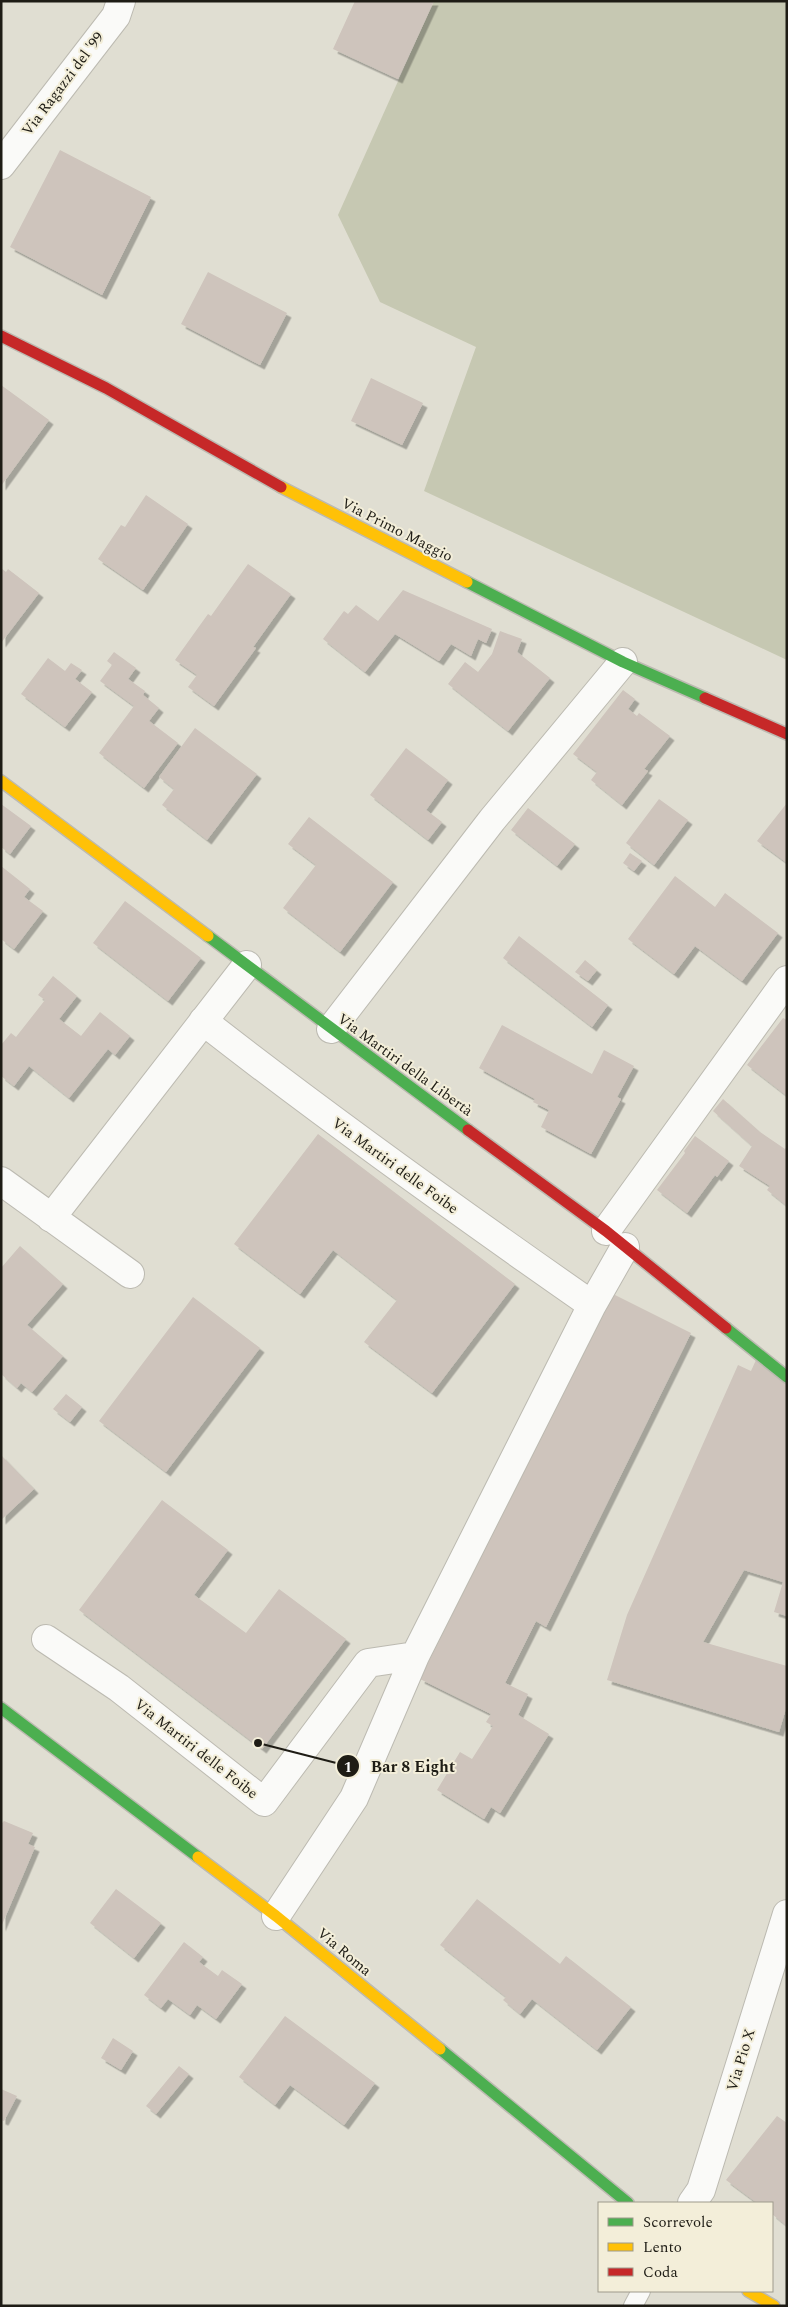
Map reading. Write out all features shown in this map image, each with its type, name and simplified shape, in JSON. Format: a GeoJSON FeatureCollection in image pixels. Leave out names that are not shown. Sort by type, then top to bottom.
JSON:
{"type":"FeatureCollection","features":[{"type":"Feature","properties":{"kind":"street","name":"Via Ragazzi del '99"},"geometry":{"type":"LineString","coordinates":[[1,165],[116,16],[121,1]]}},
{"type":"Feature","properties":{"kind":"street","name":"Via Primo Maggio"},"geometry":{"type":"LineString","coordinates":[[1,336],[106,388],[272,483],[624,662],[787,734]]}},
{"type":"Feature","properties":{"kind":"street"},"geometry":{"type":"LineString","coordinates":[[331,1029],[492,820],[624,662]]}},
{"type":"Feature","properties":{"kind":"street","name":"Via Martiri della Libertà"},"geometry":{"type":"LineString","coordinates":[[1,781],[615,1239],[787,1376]]}},
{"type":"Feature","properties":{"kind":"street"},"geometry":{"type":"LineString","coordinates":[[51,1218],[247,965]]}},
{"type":"Feature","properties":{"kind":"street"},"geometry":{"type":"LineString","coordinates":[[276,1916],[354,1798],[415,1656],[592,1305],[615,1239],[787,980]]}},
{"type":"Feature","properties":{"kind":"street","name":"Via Martiri delle Foibe"},"geometry":{"type":"LineString","coordinates":[[203,1022],[410,1178],[592,1305]]}},
{"type":"Feature","properties":{"kind":"street"},"geometry":{"type":"LineString","coordinates":[[1,1180],[130,1274]]}},
{"type":"Feature","properties":{"kind":"street","name":"Via Martiri delle Foibe"},"geometry":{"type":"LineString","coordinates":[[46,1639],[119,1688],[264,1802],[368,1663],[415,1656]]}},
{"type":"Feature","properties":{"kind":"street","name":"Via Roma"},"geometry":{"type":"LineString","coordinates":[[1,1708],[276,1916],[627,2202]]}},
{"type":"Feature","properties":{"kind":"street","name":"Via Pio X"},"geometry":{"type":"LineString","coordinates":[[693,2202],[701,2190],[787,1914]]}},
{"type":"Feature","properties":{"kind":"street"},"geometry":{"type":"LineString","coordinates":[[750,2292],[774,2306]]}},
{"type":"Feature","properties":{"kind":"lane"},"geometry":{"type":"LineString","coordinates":[[633,2306],[640,2292]]}},
{"type":"Feature","properties":{"kind":"green space"},"geometry":{"type":"Polygon","coordinates":[[[434,1],[787,1],[787,660],[424,491],[476,347],[380,302],[338,215],[434,1]]]}},
{"type":"Feature","properties":{"kind":"building"},"geometry":{"type":"Polygon","coordinates":[[[355,1],[434,1],[398,79],[333,49],[355,1]]]}},
{"type":"Feature","properties":{"kind":"building"},"geometry":{"type":"Polygon","coordinates":[[[60,150],[151,197],[102,295],[10,247],[60,150]]]}},
{"type":"Feature","properties":{"kind":"building"},"geometry":{"type":"Polygon","coordinates":[[[208,272],[287,313],[260,365],[181,324],[208,272]]]}},
{"type":"Feature","properties":{"kind":"building"},"geometry":{"type":"Polygon","coordinates":[[[371,378],[423,403],[402,445],[351,421],[371,378]]]}},
{"type":"Feature","properties":{"kind":"building"},"geometry":{"type":"Polygon","coordinates":[[[1,385],[49,420],[1,486],[1,385]]]}},
{"type":"Feature","properties":{"kind":"building"},"geometry":{"type":"Polygon","coordinates":[[[146,495],[188,524],[143,590],[98,559],[121,525],[125,527],[146,495]]]}},
{"type":"Feature","properties":{"kind":"building"},"geometry":{"type":"Polygon","coordinates":[[[248,564],[291,594],[253,647],[256,648],[214,706],[188,687],[197,675],[175,660],[208,614],[211,616],[248,564]]]}},
{"type":"Feature","properties":{"kind":"building"},"geometry":{"type":"Polygon","coordinates":[[[1,568],[6,572],[8,569],[39,593],[1,643],[1,568]]]}},
{"type":"Feature","properties":{"kind":"building"},"geometry":{"type":"Polygon","coordinates":[[[403,590],[492,629],[486,643],[478,639],[471,656],[451,644],[439,661],[395,634],[365,672],[323,639],[344,611],[348,614],[356,605],[378,621],[403,590]]]}},
{"type":"Feature","properties":{"kind":"building"},"geometry":{"type":"Polygon","coordinates":[[[500,631],[522,639],[517,652],[550,678],[508,731],[448,684],[465,662],[478,672],[492,654],[500,631]]]}},
{"type":"Feature","properties":{"kind":"building"},"geometry":{"type":"Polygon","coordinates":[[[114,652],[136,668],[128,679],[145,691],[143,695],[159,708],[149,721],[178,743],[144,788],[99,753],[134,706],[100,681],[112,665],[107,661],[114,652]]]}},
{"type":"Feature","properties":{"kind":"building"},"geometry":{"type":"Polygon","coordinates":[[[48,658],[65,671],[71,663],[82,670],[75,679],[92,692],[65,727],[21,694],[48,658]]]}},
{"type":"Feature","properties":{"kind":"building"},"geometry":{"type":"Polygon","coordinates":[[[623,690],[635,699],[628,709],[637,716],[639,713],[670,736],[644,769],[648,771],[622,805],[591,780],[597,772],[573,754],[623,690]]]}},
{"type":"Feature","properties":{"kind":"building"},"geometry":{"type":"Polygon","coordinates":[[[195,728],[257,774],[207,840],[162,805],[174,789],[159,777],[195,728]]]}},
{"type":"Feature","properties":{"kind":"building"},"geometry":{"type":"Polygon","coordinates":[[[406,748],[448,780],[426,810],[442,822],[428,840],[370,795],[406,748]]]}},
{"type":"Feature","properties":{"kind":"building"},"geometry":{"type":"Polygon","coordinates":[[[659,799],[688,820],[654,865],[626,843],[659,799]]]}},
{"type":"Feature","properties":{"kind":"building"},"geometry":{"type":"Polygon","coordinates":[[[787,803],[787,863],[757,841],[787,803]]]}},
{"type":"Feature","properties":{"kind":"building"},"geometry":{"type":"Polygon","coordinates":[[[1,804],[31,826],[10,854],[1,847],[1,804]]]}},
{"type":"Feature","properties":{"kind":"building"},"geometry":{"type":"Polygon","coordinates":[[[528,808],[575,844],[557,866],[511,830],[528,808]]]}},
{"type":"Feature","properties":{"kind":"building"},"geometry":{"type":"Polygon","coordinates":[[[309,817],[393,882],[340,952],[283,908],[316,865],[288,844],[309,817]]]}},
{"type":"Feature","properties":{"kind":"building"},"geometry":{"type":"Polygon","coordinates":[[[630,853],[642,861],[634,871],[623,863],[630,853]]]}},
{"type":"Feature","properties":{"kind":"building"},"geometry":{"type":"Polygon","coordinates":[[[1,866],[30,889],[24,897],[43,911],[14,949],[1,939],[1,866]]]}},
{"type":"Feature","properties":{"kind":"building"},"geometry":{"type":"Polygon","coordinates":[[[675,876],[715,907],[725,893],[778,933],[742,981],[695,946],[674,974],[628,939],[675,876]]]}},
{"type":"Feature","properties":{"kind":"building"},"geometry":{"type":"Polygon","coordinates":[[[125,901],[201,958],[168,1001],[93,943],[125,901]]]}},
{"type":"Feature","properties":{"kind":"building"},"geometry":{"type":"Polygon","coordinates":[[[519,936],[608,1005],[592,1027],[503,958],[519,936]]]}},
{"type":"Feature","properties":{"kind":"building"},"geometry":{"type":"Polygon","coordinates":[[[585,960],[597,970],[588,981],[575,972],[585,960]]]}},
{"type":"Feature","properties":{"kind":"building"},"geometry":{"type":"Polygon","coordinates":[[[53,976],[77,996],[59,1019],[81,1036],[100,1012],[130,1036],[115,1055],[108,1049],[69,1098],[29,1066],[14,1086],[1,1076],[1,1045],[11,1033],[16,1037],[45,1000],[38,995],[53,976]]]}},
{"type":"Feature","properties":{"kind":"building"},"geometry":{"type":"Polygon","coordinates":[[[783,1018],[787,1020],[787,1096],[747,1065],[783,1018]]]}},
{"type":"Feature","properties":{"kind":"building"},"geometry":{"type":"Polygon","coordinates":[[[502,1025],[592,1074],[604,1050],[634,1066],[617,1097],[621,1099],[591,1154],[541,1127],[549,1110],[533,1102],[535,1099],[479,1068],[502,1025]]]}},
{"type":"Feature","properties":{"kind":"building"},"geometry":{"type":"Polygon","coordinates":[[[723,1099],[760,1132],[785,1149],[787,1146],[787,1206],[767,1190],[770,1186],[739,1166],[752,1146],[713,1111],[723,1099]]]}},
{"type":"Feature","properties":{"kind":"building"},"geometry":{"type":"Polygon","coordinates":[[[318,1134],[515,1284],[432,1393],[364,1342],[397,1300],[333,1250],[300,1294],[234,1244],[318,1134]]]}},
{"type":"Feature","properties":{"kind":"building"},"geometry":{"type":"Polygon","coordinates":[[[695,1136],[729,1161],[717,1177],[715,1175],[687,1213],[657,1190],[685,1153],[684,1151],[695,1136]]]}},
{"type":"Feature","properties":{"kind":"building"},"geometry":{"type":"Polygon","coordinates":[[[20,1246],[63,1284],[27,1325],[63,1356],[32,1392],[21,1383],[17,1388],[1,1374],[1,1268],[20,1246]]]}},
{"type":"Feature","properties":{"kind":"building"},"geometry":{"type":"Polygon","coordinates":[[[611,1293],[691,1333],[546,1627],[536,1621],[505,1683],[528,1694],[518,1715],[549,1734],[500,1813],[491,1807],[484,1819],[437,1790],[460,1752],[472,1759],[493,1726],[486,1722],[491,1714],[420,1679],[611,1293]]]}},
{"type":"Feature","properties":{"kind":"building"},"geometry":{"type":"Polygon","coordinates":[[[193,1297],[260,1348],[166,1472],[99,1421],[193,1297]]]}},
{"type":"Feature","properties":{"kind":"building"},"geometry":{"type":"Polygon","coordinates":[[[756,1360],[787,1382],[787,1616],[774,1612],[783,1582],[744,1570],[703,1642],[787,1666],[787,1705],[779,1732],[607,1680],[627,1615],[738,1365],[751,1371],[756,1360]]]}},
{"type":"Feature","properties":{"kind":"building"},"geometry":{"type":"Polygon","coordinates":[[[66,1394],[82,1407],[70,1422],[53,1409],[66,1394]]]}},
{"type":"Feature","properties":{"kind":"building"},"geometry":{"type":"Polygon","coordinates":[[[1,1455],[34,1489],[1,1520],[1,1455]]]}},
{"type":"Feature","properties":{"kind":"building"},"geometry":{"type":"Polygon","coordinates":[[[162,1500],[228,1550],[194,1595],[246,1633],[279,1589],[346,1639],[262,1749],[79,1610],[162,1500]]]}},
{"type":"Feature","properties":{"kind":"building"},"geometry":{"type":"Polygon","coordinates":[[[4,1821],[33,1833],[28,1844],[35,1847],[1,1927],[1,1824],[4,1821]]]}},
{"type":"Feature","properties":{"kind":"building"},"geometry":{"type":"Polygon","coordinates":[[[116,1889],[161,1923],[134,1958],[90,1923],[116,1889]]]}},
{"type":"Feature","properties":{"kind":"building"},"geometry":{"type":"Polygon","coordinates":[[[477,1899],[560,1964],[566,1956],[631,2007],[597,2050],[532,1999],[520,2014],[503,2000],[506,1997],[440,1945],[477,1899]]]}},
{"type":"Feature","properties":{"kind":"building"},"geometry":{"type":"Polygon","coordinates":[[[184,1942],[203,1957],[199,1962],[218,1976],[222,1970],[242,1984],[216,2019],[197,2005],[190,2015],[168,1999],[161,2008],[144,1995],[184,1942]]]}},
{"type":"Feature","properties":{"kind":"building"},"geometry":{"type":"Polygon","coordinates":[[[285,2016],[375,2083],[344,2125],[290,2085],[275,2105],[239,2077],[285,2016]]]}},
{"type":"Feature","properties":{"kind":"building"},"geometry":{"type":"Polygon","coordinates":[[[113,2038],[133,2051],[121,2070],[101,2058],[113,2038]]]}},
{"type":"Feature","properties":{"kind":"building"},"geometry":{"type":"Polygon","coordinates":[[[179,2066],[189,2074],[156,2114],[146,2106],[179,2066]]]}},
{"type":"Feature","properties":{"kind":"building"},"geometry":{"type":"Polygon","coordinates":[[[1,2089],[17,2096],[4,2121],[1,2120],[1,2089]]]}},
{"type":"Feature","properties":{"kind":"building"},"geometry":{"type":"Polygon","coordinates":[[[777,2116],[787,2123],[787,2226],[773,2215],[773,2202],[756,2202],[726,2180],[777,2116]]]}},
{"type":"Feature","properties":{"kind":"traffic: fast"},"geometry":{"type":"LineString","coordinates":[[467,582],[623,662],[705,698]]}},
{"type":"Feature","properties":{"kind":"traffic: fast"},"geometry":{"type":"LineString","coordinates":[[208,936],[468,1130]]}},
{"type":"Feature","properties":{"kind":"traffic: fast"},"geometry":{"type":"LineString","coordinates":[[726,1328],[787,1377]]}},
{"type":"Feature","properties":{"kind":"traffic: fast"},"geometry":{"type":"LineString","coordinates":[[1,1708],[198,1857]]}},
{"type":"Feature","properties":{"kind":"traffic: fast"},"geometry":{"type":"LineString","coordinates":[[440,2049],[627,2202]]}},
{"type":"Feature","properties":{"kind":"traffic: slow"},"geometry":{"type":"LineString","coordinates":[[281,487],[467,582]]}},
{"type":"Feature","properties":{"kind":"traffic: slow"},"geometry":{"type":"LineString","coordinates":[[1,781],[208,936]]}},
{"type":"Feature","properties":{"kind":"traffic: slow"},"geometry":{"type":"LineString","coordinates":[[198,1857],[276,1916],[440,2049]]}},
{"type":"Feature","properties":{"kind":"traffic: slow"},"geometry":{"type":"LineString","coordinates":[[750,2292],[774,2306]]}},
{"type":"Feature","properties":{"kind":"traffic: jam"},"geometry":{"type":"LineString","coordinates":[[1,336],[106,388],[281,487]]}},
{"type":"Feature","properties":{"kind":"traffic: jam"},"geometry":{"type":"LineString","coordinates":[[705,698],[787,734]]}},
{"type":"Feature","properties":{"kind":"traffic: jam"},"geometry":{"type":"LineString","coordinates":[[468,1130],[606,1231],[726,1328]]}},
{"type":"Feature","properties":{"kind":"place","name":"Bar 8 Eight"},"geometry":{"type":"Point","coordinates":[258,1743]}}]}
